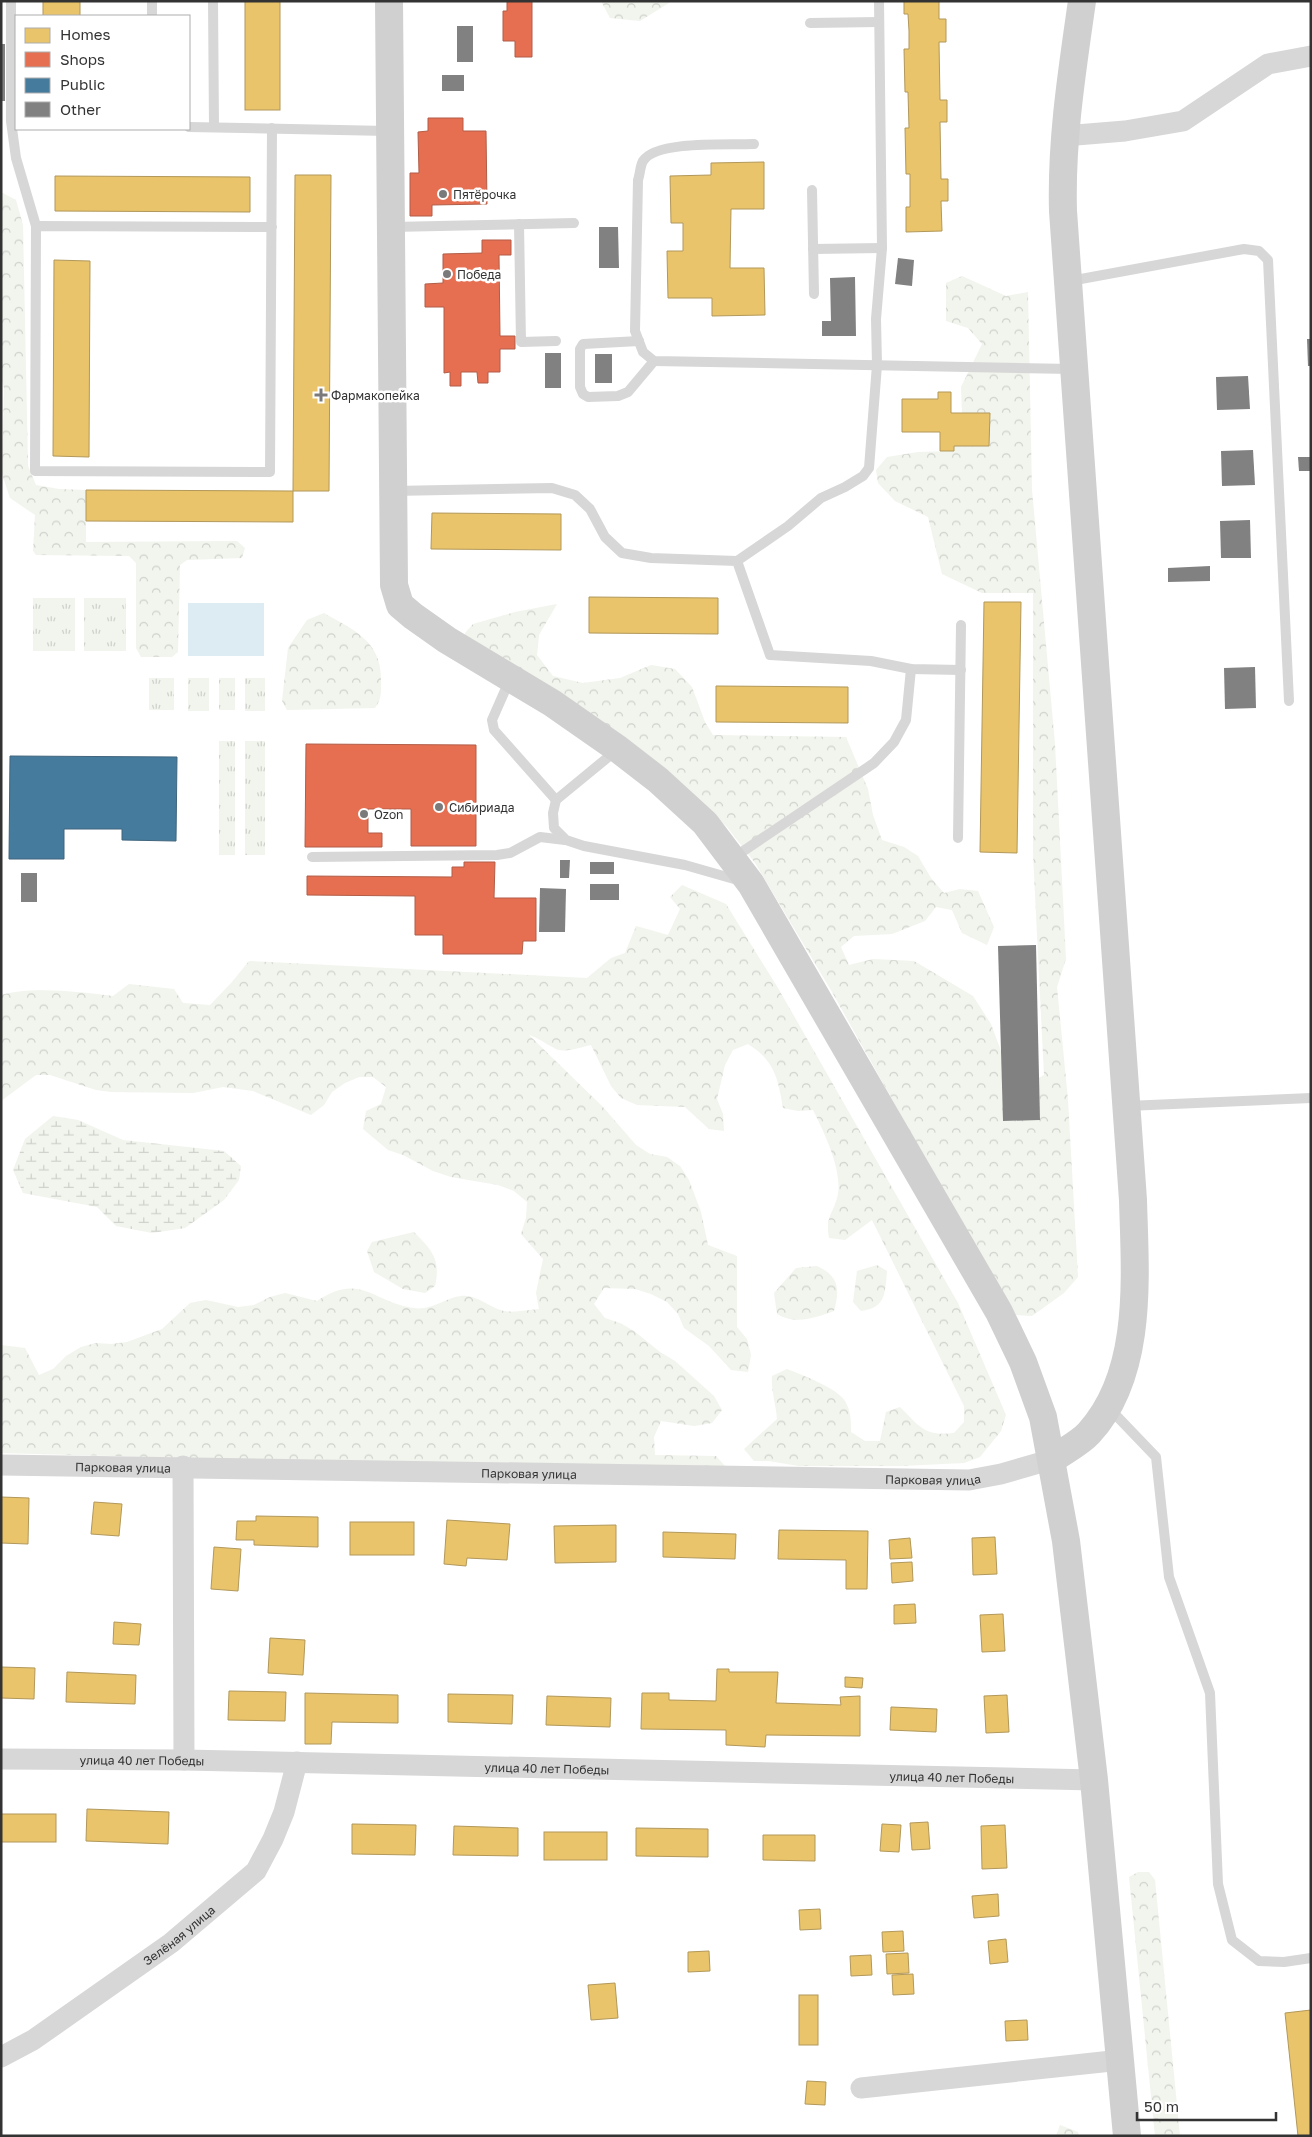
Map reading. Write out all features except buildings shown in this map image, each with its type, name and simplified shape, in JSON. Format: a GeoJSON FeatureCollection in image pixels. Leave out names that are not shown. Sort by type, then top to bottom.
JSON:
{"type":"FeatureCollection","features":[{"type":"Feature","properties":{"kind":"street"},"geometry":{"type":"LineString","coordinates":[[389,1],[392,491],[394,585],[400,605],[447,640],[552,703],[618,749],[658,780],[705,823],[750,884],[999,1312],[1023,1362],[1043,1417],[1066,1541],[1094,1780],[1127,2136]]}},
{"type":"Feature","properties":{"kind":"street"},"geometry":{"type":"LineString","coordinates":[[1052,1459],[1089,1434],[1108,1408],[1122,1373],[1134,1319],[1133,1200],[1076,369],[1063,211],[1062,170],[1064,136],[1082,1]]}},
{"type":"Feature","properties":{"kind":"street"},"geometry":{"type":"LineString","coordinates":[[1064,136],[1124,131],[1183,121],[1268,64],[1311,56]]}},
{"type":"Feature","properties":{"kind":"street","name":"Парковая улица"},"geometry":{"type":"LineString","coordinates":[[1,1465],[182,1466],[969,1480],[1001,1474],[1052,1459]]}},
{"type":"Feature","properties":{"kind":"street"},"geometry":{"type":"LineString","coordinates":[[182,1466],[184,1760]]}},
{"type":"Feature","properties":{"kind":"street","name":"улица 40 лет Победы"},"geometry":{"type":"LineString","coordinates":[[1,1759],[297,1762],[1094,1780]]}},
{"type":"Feature","properties":{"kind":"street","name":"Зелёная улица"},"geometry":{"type":"LineString","coordinates":[[1,2056],[33,2040],[171,1943],[256,1871],[273,1839],[284,1812],[297,1762]]}},
{"type":"Feature","properties":{"kind":"street"},"geometry":{"type":"LineString","coordinates":[[861,2088],[1121,2060]]}},
{"type":"Feature","properties":{"kind":"lane"},"geometry":{"type":"LineString","coordinates":[[11,1],[10,121],[16,158],[36,226],[35,471],[270,472],[272,128]]}},
{"type":"Feature","properties":{"kind":"lane"},"geometry":{"type":"LineString","coordinates":[[152,1],[152,15]]}},
{"type":"Feature","properties":{"kind":"lane"},"geometry":{"type":"LineString","coordinates":[[212,1],[214,127]]}},
{"type":"Feature","properties":{"kind":"lane"},"geometry":{"type":"LineString","coordinates":[[392,491],[552,488],[575,495],[590,510],[605,537],[622,554],[651,558],[737,561],[788,526],[821,498],[863,476],[869,468],[877,365],[876,318],[882,248],[879,1]]}},
{"type":"Feature","properties":{"kind":"lane"},"geometry":{"type":"LineString","coordinates":[[810,23],[879,22]]}},
{"type":"Feature","properties":{"kind":"lane"},"geometry":{"type":"LineString","coordinates":[[190,127],[389,131]]}},
{"type":"Feature","properties":{"kind":"lane"},"geometry":{"type":"LineString","coordinates":[[754,144],[678,147],[656,152],[644,161],[638,180],[635,331],[643,352],[654,361],[1076,369]]}},
{"type":"Feature","properties":{"kind":"lane"},"geometry":{"type":"LineString","coordinates":[[812,190],[814,294]]}},
{"type":"Feature","properties":{"kind":"lane"},"geometry":{"type":"LineString","coordinates":[[391,227],[574,223]]}},
{"type":"Feature","properties":{"kind":"lane"},"geometry":{"type":"LineString","coordinates":[[519,224],[521,342],[556,341]]}},
{"type":"Feature","properties":{"kind":"lane"},"geometry":{"type":"LineString","coordinates":[[36,226],[272,227]]}},
{"type":"Feature","properties":{"kind":"lane"},"geometry":{"type":"LineString","coordinates":[[813,249],[882,248]]}},
{"type":"Feature","properties":{"kind":"lane"},"geometry":{"type":"LineString","coordinates":[[1069,281],[1244,249],[1258,251],[1268,260],[1289,701]]}},
{"type":"Feature","properties":{"kind":"lane"},"geometry":{"type":"LineString","coordinates":[[639,341],[583,344],[580,348],[580,387],[583,394],[588,397],[618,396],[628,392],[654,361]]}},
{"type":"Feature","properties":{"kind":"lane"},"geometry":{"type":"LineString","coordinates":[[737,561],[770,655],[871,661],[911,669],[960,670]]}},
{"type":"Feature","properties":{"kind":"lane"},"geometry":{"type":"LineString","coordinates":[[958,838],[962,625]]}},
{"type":"Feature","properties":{"kind":"lane"},"geometry":{"type":"LineString","coordinates":[[732,858],[874,763],[894,742],[906,720],[911,669]]}},
{"type":"Feature","properties":{"kind":"lane"},"geometry":{"type":"LineString","coordinates":[[510,678],[492,720],[494,730],[556,800]]}},
{"type":"Feature","properties":{"kind":"lane"},"geometry":{"type":"LineString","coordinates":[[566,840],[554,828],[553,814],[556,800],[618,749]]}},
{"type":"Feature","properties":{"kind":"lane"},"geometry":{"type":"LineString","coordinates":[[312,857],[497,855],[510,853],[540,837],[566,840],[584,846],[685,865],[750,884]]}},
{"type":"Feature","properties":{"kind":"lane"},"geometry":{"type":"LineString","coordinates":[[1126,1106],[1311,1098]]}},
{"type":"Feature","properties":{"kind":"lane"},"geometry":{"type":"LineString","coordinates":[[1108,1408],[1156,1457],[1169,1577],[1210,1693],[1218,1884],[1232,1940],[1260,1961],[1284,1962],[1311,1958]]}},
{"type":"Feature","properties":{"kind":"green space"},"geometry":{"type":"Polygon","coordinates":[[[601,1],[672,1],[640,21],[610,18],[601,1]]]}},
{"type":"Feature","properties":{"kind":"green space"},"geometry":{"type":"Polygon","coordinates":[[[1,192],[16,200],[23,225],[28,466],[36,485],[59,489],[86,490],[86,542],[237,541],[245,548],[242,558],[187,560],[180,565],[178,652],[172,657],[141,657],[136,648],[136,563],[129,556],[36,555],[33,551],[35,515],[10,498],[2,474],[4,388],[1,377],[1,192]]]}},
{"type":"Feature","properties":{"kind":"green space"},"geometry":{"type":"Polygon","coordinates":[[[962,276],[1006,296],[1028,292],[1032,490],[1055,744],[1066,959],[1057,987],[1068,1100],[1078,1277],[1064,1293],[1032,1316],[1016,1315],[945,1194],[832,992],[755,863],[727,827],[670,774],[466,641],[465,633],[473,624],[515,612],[557,604],[539,635],[537,655],[553,676],[583,683],[620,678],[651,665],[675,669],[692,687],[705,722],[713,735],[846,737],[868,789],[873,815],[882,840],[904,847],[918,856],[931,878],[944,893],[960,889],[978,891],[994,927],[987,945],[962,933],[952,910],[936,907],[925,921],[892,934],[854,936],[841,947],[849,965],[873,959],[914,961],[973,996],[991,1024],[1007,1067],[1030,1083],[1044,1075],[1033,854],[1033,593],[982,593],[942,574],[928,517],[895,501],[878,483],[876,470],[887,457],[918,452],[954,451],[954,446],[989,446],[989,413],[962,413],[961,387],[982,344],[968,328],[946,321],[946,283],[962,276]]]}},
{"type":"Feature","properties":{"kind":"green space"},"geometry":{"type":"Polygon","coordinates":[[[33,598],[75,598],[75,651],[33,651],[33,598]]]}},
{"type":"Feature","properties":{"kind":"green space"},"geometry":{"type":"Polygon","coordinates":[[[84,598],[126,598],[126,651],[84,651],[84,598]]]}},
{"type":"Feature","properties":{"kind":"green space"},"geometry":{"type":"Polygon","coordinates":[[[324,613],[364,638],[376,655],[380,666],[381,687],[380,698],[375,708],[287,710],[282,701],[288,648],[307,620],[324,613]]]}},
{"type":"Feature","properties":{"kind":"green space"},"geometry":{"type":"Polygon","coordinates":[[[149,678],[174,678],[174,710],[149,710],[149,678]]]}},
{"type":"Feature","properties":{"kind":"green space"},"geometry":{"type":"Polygon","coordinates":[[[188,678],[209,678],[209,711],[188,711],[188,678]]]}},
{"type":"Feature","properties":{"kind":"green space"},"geometry":{"type":"Polygon","coordinates":[[[219,678],[235,678],[235,710],[219,710],[219,678]]]}},
{"type":"Feature","properties":{"kind":"green space"},"geometry":{"type":"Polygon","coordinates":[[[245,678],[265,678],[265,711],[245,711],[245,678]]]}},
{"type":"Feature","properties":{"kind":"green space"},"geometry":{"type":"Polygon","coordinates":[[[219,741],[235,741],[235,855],[219,855],[219,741]]]}},
{"type":"Feature","properties":{"kind":"green space"},"geometry":{"type":"Polygon","coordinates":[[[245,741],[265,741],[265,855],[245,855],[245,741]]]}},
{"type":"Feature","properties":{"kind":"green space"},"geometry":{"type":"Polygon","coordinates":[[[682,885],[726,904],[778,988],[958,1303],[1006,1415],[1001,1431],[980,1457],[964,1463],[901,1466],[799,1466],[769,1461],[754,1461],[744,1449],[777,1419],[772,1376],[787,1369],[819,1382],[841,1396],[848,1409],[851,1420],[851,1432],[865,1441],[880,1441],[886,1412],[900,1407],[918,1425],[929,1432],[954,1433],[964,1422],[964,1406],[872,1220],[845,1240],[829,1238],[828,1224],[838,1194],[839,1184],[831,1151],[813,1110],[798,1111],[783,1108],[774,1072],[770,1064],[757,1050],[748,1044],[733,1050],[725,1065],[717,1099],[723,1114],[724,1131],[709,1129],[685,1107],[637,1105],[621,1098],[611,1086],[591,1045],[571,1050],[559,1050],[529,1035],[603,1107],[636,1145],[650,1154],[667,1157],[680,1166],[689,1180],[701,1212],[708,1245],[737,1256],[737,1327],[747,1339],[751,1355],[748,1372],[731,1370],[709,1346],[684,1328],[678,1314],[667,1302],[651,1294],[635,1289],[604,1288],[594,1304],[605,1318],[620,1323],[634,1331],[660,1352],[675,1361],[714,1396],[722,1410],[712,1423],[694,1426],[661,1421],[654,1437],[655,1455],[716,1456],[725,1466],[704,1472],[1,1453],[1,1345],[25,1348],[39,1375],[53,1369],[66,1356],[81,1347],[96,1343],[127,1342],[162,1329],[190,1303],[206,1300],[238,1307],[254,1305],[270,1297],[285,1293],[317,1301],[345,1289],[356,1289],[366,1291],[399,1305],[413,1308],[426,1308],[455,1297],[467,1296],[504,1311],[517,1312],[539,1309],[536,1293],[543,1259],[521,1234],[526,1218],[527,1202],[514,1191],[498,1185],[451,1177],[433,1171],[403,1155],[388,1150],[363,1129],[366,1111],[381,1104],[386,1087],[373,1077],[359,1077],[345,1083],[332,1092],[324,1105],[311,1115],[253,1091],[223,1087],[193,1093],[111,1092],[96,1090],[50,1075],[36,1075],[1,1101],[1,995],[42,990],[113,996],[129,984],[174,989],[183,1003],[210,1005],[249,961],[587,978],[611,958],[625,953],[636,926],[668,935],[680,909],[670,897],[682,885]]]}},
{"type":"Feature","properties":{"kind":"green space"},"geometry":{"type":"Polygon","coordinates":[[[53,1116],[78,1120],[123,1140],[224,1151],[241,1166],[239,1180],[224,1200],[185,1228],[152,1233],[116,1226],[97,1207],[23,1193],[13,1170],[25,1139],[53,1116]]]}},
{"type":"Feature","properties":{"kind":"green space"},"geometry":{"type":"Polygon","coordinates":[[[414,1232],[426,1244],[436,1262],[437,1277],[435,1286],[425,1293],[403,1289],[374,1272],[367,1251],[372,1242],[414,1232]]]}},
{"type":"Feature","properties":{"kind":"green space"},"geometry":{"type":"Polygon","coordinates":[[[877,1265],[887,1271],[883,1298],[875,1307],[861,1311],[853,1302],[857,1271],[877,1265]]]}},
{"type":"Feature","properties":{"kind":"green space"},"geometry":{"type":"Polygon","coordinates":[[[817,1266],[830,1274],[836,1284],[837,1296],[834,1311],[798,1320],[777,1314],[774,1293],[796,1268],[817,1266]]]}},
{"type":"Feature","properties":{"kind":"green space"},"geometry":{"type":"Polygon","coordinates":[[[1138,1872],[1149,1872],[1155,1880],[1180,2136],[1155,2136],[1129,1877],[1138,1872]]]}},
{"type":"Feature","properties":{"kind":"green space"},"geometry":{"type":"Polygon","coordinates":[[[1060,2125],[1078,2132],[1079,2136],[1056,2136],[1060,2125]]]}},
{"type":"Feature","properties":{"kind":"shaded area"},"geometry":{"type":"Polygon","coordinates":[[[188,603],[264,603],[264,656],[188,656],[188,603]]]}},
{"type":"Feature","properties":{"kind":"place","name":"Пятёрочка"},"geometry":{"type":"Point","coordinates":[443,194]}},
{"type":"Feature","properties":{"kind":"place","name":"Победа"},"geometry":{"type":"Point","coordinates":[447,274]}},
{"type":"Feature","properties":{"kind":"place","name":"Фармакопейка"},"geometry":{"type":"Point","coordinates":[321,395]}},
{"type":"Feature","properties":{"kind":"place","name":"Сибириада"},"geometry":{"type":"Point","coordinates":[439,807]}},
{"type":"Feature","properties":{"kind":"place","name":"Ozon"},"geometry":{"type":"Point","coordinates":[364,814]}}]}
